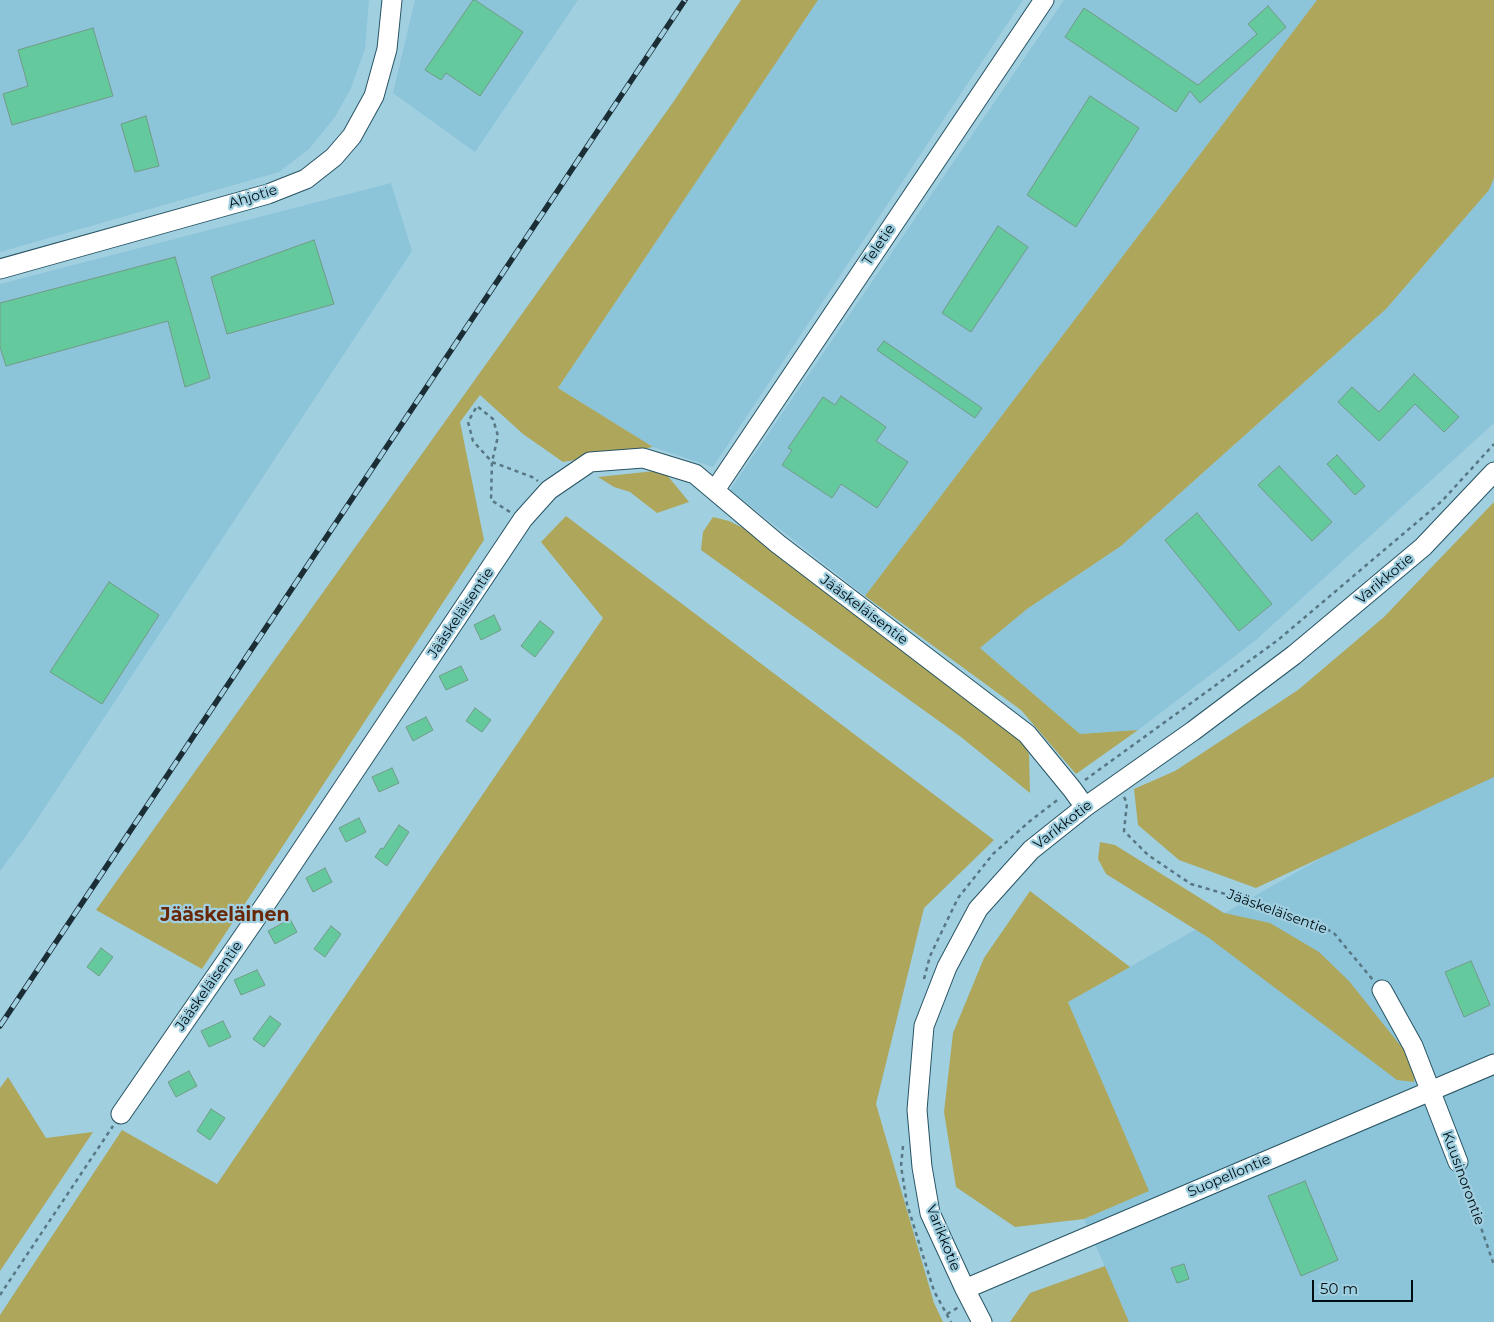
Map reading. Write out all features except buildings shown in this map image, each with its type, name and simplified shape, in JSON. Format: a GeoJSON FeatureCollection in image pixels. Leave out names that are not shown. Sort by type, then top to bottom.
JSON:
{"type":"FeatureCollection","features":[{"type":"Feature","properties":{"kind":"street","name":"Ahjotie"},"geometry":{"type":"LineString","coordinates":[[0,269],[268,194],[306,179],[334,157],[352,136],[374,96],[387,49],[392,0]]}},
{"type":"Feature","properties":{"kind":"street","name":"Teletie"},"geometry":{"type":"LineString","coordinates":[[714,490],[1044,0]]}},
{"type":"Feature","properties":{"kind":"street","name":"Jääskeläisentie"},"geometry":{"type":"LineString","coordinates":[[120,1114],[267,902],[524,519],[549,490],[590,462],[644,458],[695,474],[778,544],[1027,734],[1085,807]]}},
{"type":"Feature","properties":{"kind":"street","name":"Varikkotie"},"geometry":{"type":"LineString","coordinates":[[982,1322],[930,1213],[922,1167],[917,1110],[924,1026],[947,966],[978,909],[1031,850],[1085,807],[1193,731],[1294,655],[1423,546],[1494,472]]}},
{"type":"Feature","properties":{"kind":"street"},"geometry":{"type":"LineString","coordinates":[[1382,990],[1413,1046],[1431,1090]]}},
{"type":"Feature","properties":{"kind":"street","name":"Suopellontie"},"geometry":{"type":"LineString","coordinates":[[965,1289],[1494,1064]]}},
{"type":"Feature","properties":{"kind":"street","name":"Kuusinorontie"},"geometry":{"type":"LineString","coordinates":[[1431,1090],[1458,1162]]}},
{"type":"Feature","properties":{"kind":"path"},"geometry":{"type":"LineString","coordinates":[[524,519],[506,511],[491,500],[492,462],[498,436],[493,419],[477,406],[468,422],[473,440],[492,462],[532,477],[549,490]]}},
{"type":"Feature","properties":{"kind":"path"},"geometry":{"type":"LineString","coordinates":[[922,983],[930,956],[958,898],[993,854],[1030,821],[1072,789],[1278,640],[1442,501],[1494,444]]}},
{"type":"Feature","properties":{"kind":"path","name":"Jääskeläisentie"},"geometry":{"type":"LineString","coordinates":[[1103,767],[1127,803],[1124,831],[1148,855],[1191,884],[1263,905],[1333,932],[1382,990]]}},
{"type":"Feature","properties":{"kind":"path"},"geometry":{"type":"LineString","coordinates":[[0,1295],[120,1114]]}},
{"type":"Feature","properties":{"kind":"path"},"geometry":{"type":"LineString","coordinates":[[903,1146],[901,1166],[907,1204],[934,1291],[951,1322]]}},
{"type":"Feature","properties":{"kind":"path","name":"Kuusinorontie"},"geometry":{"type":"LineString","coordinates":[[1458,1162],[1494,1265]]}},
{"type":"Feature","properties":{"kind":"shaded area"},"geometry":{"type":"Polygon","coordinates":[[[0,0],[369,0],[365,49],[351,88],[335,117],[309,149],[279,172],[0,252],[0,0]]]}},
{"type":"Feature","properties":{"kind":"shaded area"},"geometry":{"type":"Polygon","coordinates":[[[415,0],[578,0],[475,152],[393,93],[415,0]]]}},
{"type":"Feature","properties":{"kind":"shaded area"},"geometry":{"type":"Polygon","coordinates":[[[741,0],[818,0],[558,388],[653,447],[563,462],[523,434],[480,395],[460,422],[484,540],[202,969],[96,910],[674,101],[741,0]]]}},
{"type":"Feature","properties":{"kind":"shaded area"},"geometry":{"type":"Polygon","coordinates":[[[818,0],[1023,0],[713,467],[653,447],[558,388],[818,0]]]}},
{"type":"Feature","properties":{"kind":"shaded area"},"geometry":{"type":"Polygon","coordinates":[[[1064,0],[1317,0],[865,596],[730,490],[1064,0]]]}},
{"type":"Feature","properties":{"kind":"shaded area"},"geometry":{"type":"Polygon","coordinates":[[[1317,0],[1494,0],[1494,178],[1489,190],[1386,309],[1121,546],[1027,609],[980,648],[1080,734],[1138,730],[1076,774],[1021,710],[865,596],[1317,0]]]}},
{"type":"Feature","properties":{"kind":"shaded area"},"geometry":{"type":"Polygon","coordinates":[[[1494,178],[1494,423],[1256,640],[1138,730],[1080,734],[980,648],[1027,609],[1121,546],[1386,309],[1489,190],[1494,178]]]}},
{"type":"Feature","properties":{"kind":"shaded area"},"geometry":{"type":"Polygon","coordinates":[[[391,183],[412,251],[26,836],[0,871],[0,284],[391,183]]]}},
{"type":"Feature","properties":{"kind":"shaded area"},"geometry":{"type":"Polygon","coordinates":[[[655,471],[667,475],[689,502],[657,513],[630,492],[614,487],[598,477],[655,471]]]}},
{"type":"Feature","properties":{"kind":"shaded area"},"geometry":{"type":"Polygon","coordinates":[[[1494,502],[1494,777],[1256,888],[1179,860],[1138,825],[1134,789],[1175,771],[1298,690],[1384,617],[1494,502]]]}},
{"type":"Feature","properties":{"kind":"shaded area"},"geometry":{"type":"Polygon","coordinates":[[[566,516],[994,840],[924,908],[876,1104],[934,1303],[943,1322],[0,1322],[0,1315],[122,1130],[217,1184],[603,618],[541,542],[566,516]]]}},
{"type":"Feature","properties":{"kind":"shaded area"},"geometry":{"type":"Polygon","coordinates":[[[713,517],[729,521],[745,529],[1012,724],[1029,754],[1030,793],[961,737],[701,550],[703,532],[713,517]]]}},
{"type":"Feature","properties":{"kind":"shaded area"},"geometry":{"type":"Polygon","coordinates":[[[1494,760],[1494,1322],[1129,1322],[1084,1219],[1148,1191],[1068,1002],[1494,760]]]}},
{"type":"Feature","properties":{"kind":"shaded area"},"geometry":{"type":"Polygon","coordinates":[[[1100,842],[1115,845],[1224,913],[1270,923],[1319,952],[1349,981],[1404,1050],[1414,1065],[1414,1082],[1397,1080],[1209,938],[1106,874],[1098,859],[1100,842]]]}},
{"type":"Feature","properties":{"kind":"shaded area"},"geometry":{"type":"Polygon","coordinates":[[[1030,891],[1130,967],[1068,1002],[1149,1191],[1084,1219],[1015,1227],[956,1187],[944,1112],[953,1033],[984,958],[1030,891]]]}},
{"type":"Feature","properties":{"kind":"shaded area"},"geometry":{"type":"Polygon","coordinates":[[[8,1077],[46,1138],[93,1132],[0,1271],[0,1088],[8,1077]]]}},
{"type":"Feature","properties":{"kind":"shaded area"},"geometry":{"type":"Polygon","coordinates":[[[1105,1266],[1129,1322],[1010,1322],[1030,1293],[1105,1266]]]}},
{"type":"Feature","properties":{"kind":"railway"},"geometry":{"type":"LineString","coordinates":[[0,1026],[685,0]]}},
{"type":"Feature","properties":{"kind":"district","name":"Jääskeläinen"},"geometry":{"type":"Point","coordinates":[225,915]}}]}
